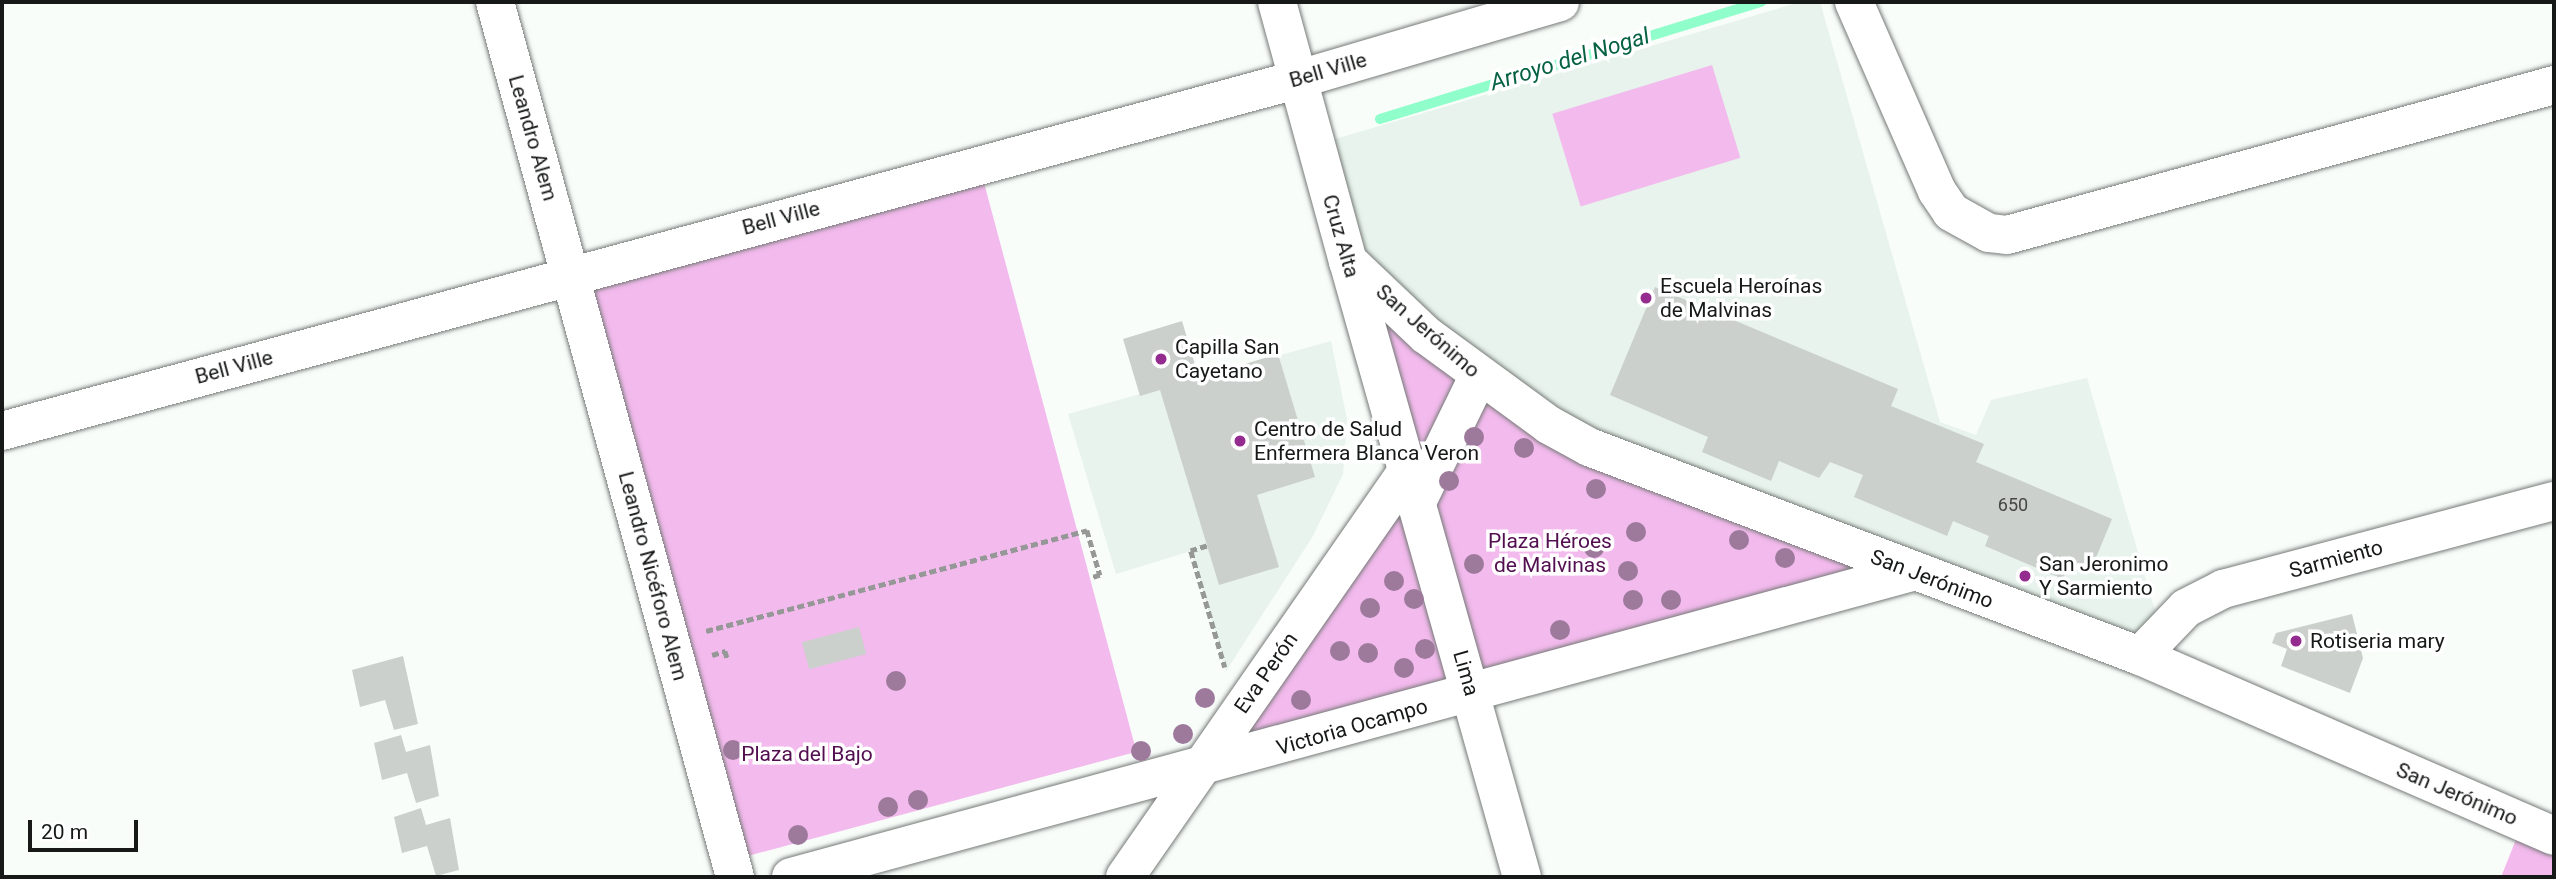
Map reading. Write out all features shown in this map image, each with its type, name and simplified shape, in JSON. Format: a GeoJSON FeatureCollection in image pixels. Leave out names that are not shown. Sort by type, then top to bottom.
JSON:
{"type":"FeatureCollection","features":[{"type":"Feature","properties":{"kind":"street","name":"Leandro Alem"},"geometry":{"type":"LineString","coordinates":[[495,2],[572,275]]}},
{"type":"Feature","properties":{"kind":"street","name":"Cruz Alta"},"geometry":{"type":"LineString","coordinates":[[1277,2],[1413,485]]}},
{"type":"Feature","properties":{"kind":"street","name":"Bell Ville"},"geometry":{"type":"LineString","coordinates":[[2,430],[1299,79],[1560,2]]}},
{"type":"Feature","properties":{"kind":"street"},"geometry":{"type":"LineString","coordinates":[[1854,2],[1937,191],[1951,212],[1989,233],[2007,235],[2554,85]]}},
{"type":"Feature","properties":{"kind":"street","name":"San Jerónimo"},"geometry":{"type":"LineString","coordinates":[[1348,261],[1479,375],[1589,447],[1912,572],[2140,656],[2554,836]]}},
{"type":"Feature","properties":{"kind":"street","name":"Leandro Nicéforo Alem"},"geometry":{"type":"LineString","coordinates":[[572,275],[735,877]]}},
{"type":"Feature","properties":{"kind":"street","name":"Eva Perón"},"geometry":{"type":"LineString","coordinates":[[1125,877],[1238,712],[1413,485],[1479,375]]}},
{"type":"Feature","properties":{"kind":"street","name":"Lima"},"geometry":{"type":"LineString","coordinates":[[1413,485],[1522,877]]}},
{"type":"Feature","properties":{"kind":"street","name":"Sarmiento"},"geometry":{"type":"LineString","coordinates":[[2140,656],[2186,608],[2223,589],[2554,501]]}},
{"type":"Feature","properties":{"kind":"street","name":"Victoria Ocampo"},"geometry":{"type":"LineString","coordinates":[[791,877],[1199,770],[1912,572]]}},
{"type":"Feature","properties":{"kind":"path"},"geometry":{"type":"LineString","coordinates":[[692,634],[1087,530],[1100,575],[1091,578]]}},
{"type":"Feature","properties":{"kind":"path"},"geometry":{"type":"LineString","coordinates":[[1207,546],[1191,551],[1238,712]]}},
{"type":"Feature","properties":{"kind":"shaded area","name":"Escuela Heroínas de Malvinas"},"geometry":{"type":"Polygon","coordinates":[[[1800,2],[1820,2],[1940,422],[1976,435],[1991,400],[2087,378],[2161,631],[2140,656],[1589,447],[1348,261],[1315,145],[1800,2]]]}},
{"type":"Feature","properties":{"kind":"shaded area"},"geometry":{"type":"Polygon","coordinates":[[[1331,341],[1347,419],[1343,474],[1313,536],[1226,671],[1191,551],[1116,574],[1068,414],[1331,341]]]}},
{"type":"Feature","properties":{"kind":"green space"},"geometry":{"type":"Polygon","coordinates":[[[1712,65],[1740,158],[1581,207],[1552,114],[1712,65]]]}},
{"type":"Feature","properties":{"kind":"green space","name":"Plaza del Bajo"},"geometry":{"type":"Polygon","coordinates":[[[983,179],[1136,752],[741,858],[588,285],[983,179]]]}},
{"type":"Feature","properties":{"kind":"green space","name":"Plaza Héroes de Malvinas"},"geometry":{"type":"Polygon","coordinates":[[[1348,261],[1503,394],[1912,572],[1199,770],[1409,469],[1348,261]]]}},
{"type":"Feature","properties":{"kind":"green space"},"geometry":{"type":"Polygon","coordinates":[[[2523,822],[2554,836],[2554,877],[2501,877],[2523,822]]]}},
{"type":"Feature","properties":{"kind":"building"},"geometry":{"type":"Polygon","coordinates":[[[1655,287],[1898,389],[1891,406],[1984,444],[1976,462],[2112,519],[2095,560],[2101,562],[2097,573],[2070,562],[2063,579],[1985,546],[1989,536],[1953,521],[1947,536],[1854,497],[1863,475],[1830,462],[1819,478],[1779,461],[1771,481],[1702,452],[1708,437],[1610,395],[1655,287]]]}},
{"type":"Feature","properties":{"kind":"building","name":"Centro de Salud Enfermera Blanca Veron"},"geometry":{"type":"Polygon","coordinates":[[[1182,321],[1199,378],[1278,354],[1315,477],[1257,495],[1279,567],[1219,585],[1160,390],[1140,396],[1123,339],[1182,321]]]}},
{"type":"Feature","properties":{"kind":"building"},"geometry":{"type":"Polygon","coordinates":[[[2352,614],[2363,658],[2350,693],[2281,666],[2287,649],[2272,643],[2276,633],[2352,614]]]}},
{"type":"Feature","properties":{"kind":"building"},"geometry":{"type":"Polygon","coordinates":[[[859,627],[866,654],[809,669],[802,642],[859,627]]]}},
{"type":"Feature","properties":{"kind":"building"},"geometry":{"type":"Polygon","coordinates":[[[403,656],[418,724],[394,730],[385,700],[360,707],[352,670],[403,656]]]}},
{"type":"Feature","properties":{"kind":"building"},"geometry":{"type":"Polygon","coordinates":[[[401,735],[406,752],[430,745],[439,796],[416,803],[407,773],[382,780],[374,743],[401,735]]]}},
{"type":"Feature","properties":{"kind":"building"},"geometry":{"type":"Polygon","coordinates":[[[421,808],[426,825],[450,818],[459,870],[436,876],[427,846],[402,853],[394,817],[421,808]]]}},
{"type":"Feature","properties":{"kind":"waterway","name":"Arroyo del Nogal"},"geometry":{"type":"LineString","coordinates":[[1380,119],[1761,2]]}},
{"type":"Feature","properties":{"kind":"place","name":"Escuela Heroínas de Malvinas"},"geometry":{"type":"Point","coordinates":[1646,298]}},
{"type":"Feature","properties":{"kind":"place","name":"Capilla San Cayetano"},"geometry":{"type":"Point","coordinates":[1161,359]}},
{"type":"Feature","properties":{"kind":"place","name":"Centro de Salud Enfermera Blanca Veron"},"geometry":{"type":"Point","coordinates":[1240,441]}},
{"type":"Feature","properties":{"kind":"place","name":"San Jeronimo Y Sarmiento"},"geometry":{"type":"Point","coordinates":[2025,576]}},
{"type":"Feature","properties":{"kind":"place","name":"Rotiseria mary"},"geometry":{"type":"Point","coordinates":[2296,641]}}]}
